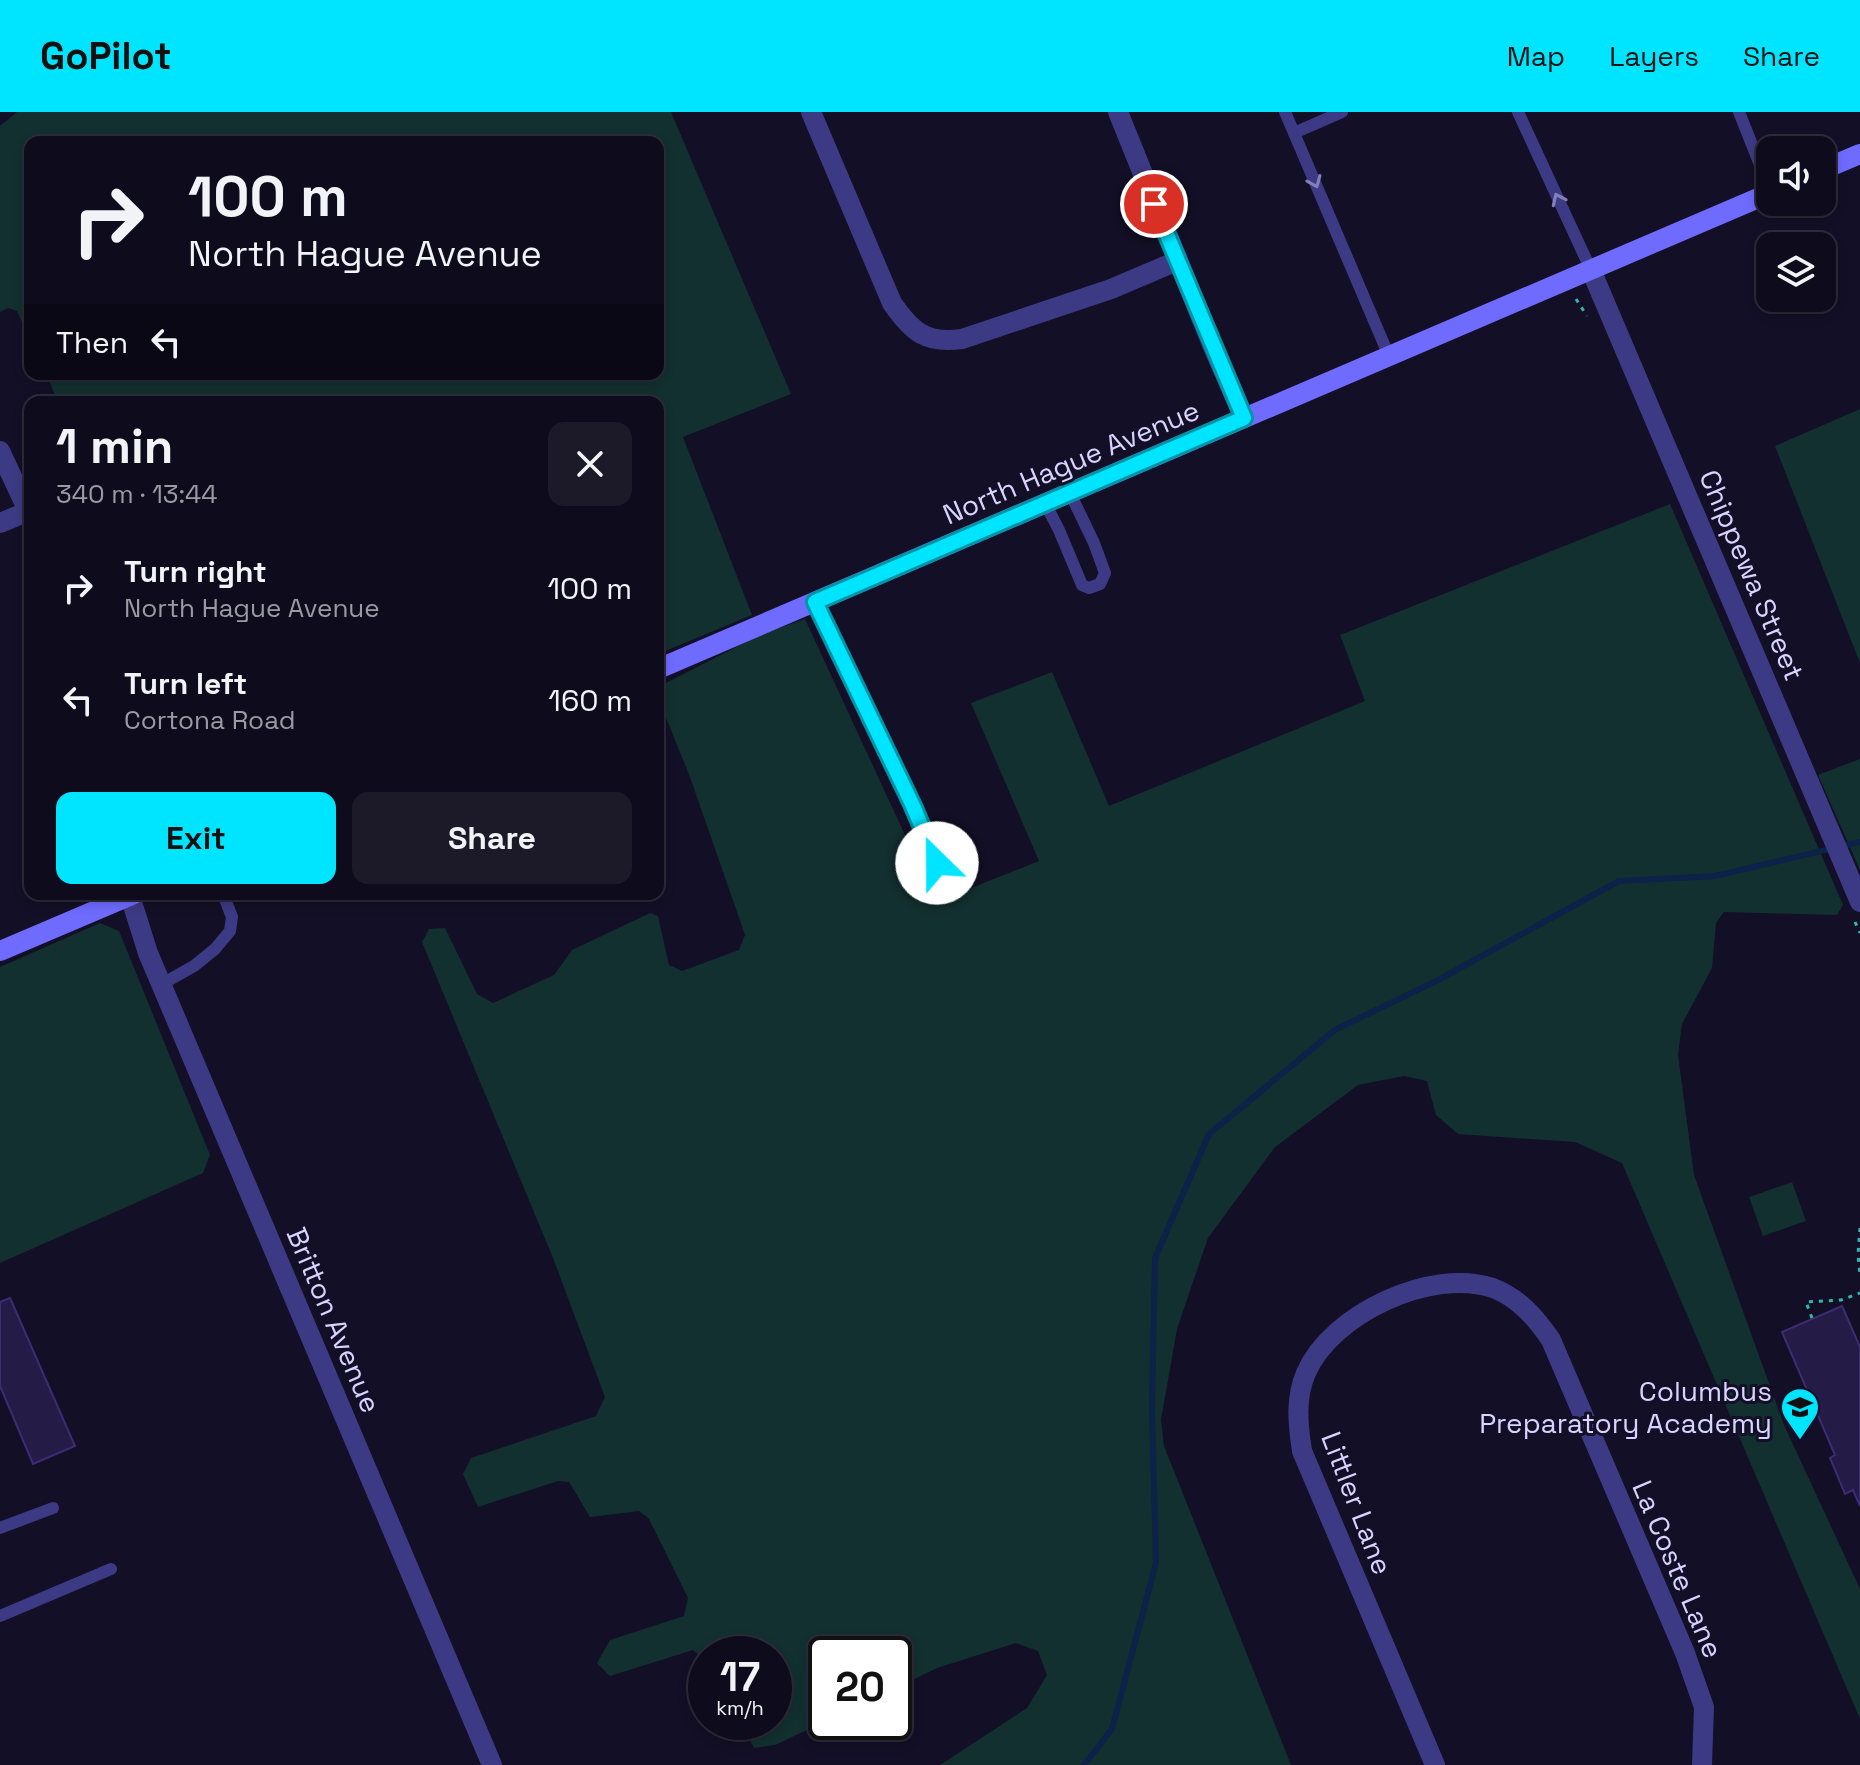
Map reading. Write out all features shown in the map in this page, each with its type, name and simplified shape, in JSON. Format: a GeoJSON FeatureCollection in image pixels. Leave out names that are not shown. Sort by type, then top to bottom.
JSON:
{"type":"FeatureCollection","features":[{"type":"Feature","properties":{"kind":"main road"},"geometry":{"type":"LineString","coordinates":[[1836,164],[1860,154]]}},
{"type":"Feature","properties":{"kind":"main road","name":"North Hague Avenue"},"geometry":{"type":"LineString","coordinates":[[664,666],[1756,198]]}},
{"type":"Feature","properties":{"kind":"main road"},"geometry":{"type":"LineString","coordinates":[[0,951],[120,900]]}},
{"type":"Feature","properties":{"kind":"street"},"geometry":{"type":"LineString","coordinates":[[811,112],[892,303],[914,330],[927,338],[946,341],[962,339],[1111,289],[1177,261]]}},
{"type":"Feature","properties":{"kind":"street"},"geometry":{"type":"LineString","coordinates":[[1118,112],[1244,418]]}},
{"type":"Feature","properties":{"kind":"street","name":"Chippewa Street"},"geometry":{"type":"LineString","coordinates":[[1591,270],[1856,894]]}},
{"type":"Feature","properties":{"kind":"street"},"geometry":{"type":"LineString","coordinates":[[0,451],[24,502]]}},
{"type":"Feature","properties":{"kind":"street"},"geometry":{"type":"LineString","coordinates":[[0,523],[24,515]]}},
{"type":"Feature","properties":{"kind":"street","name":"Britton Avenue"},"geometry":{"type":"LineString","coordinates":[[133,900],[148,953],[492,1765]]}},
{"type":"Feature","properties":{"kind":"street","name":"Littler Lane"},"geometry":{"type":"LineString","coordinates":[[1435,1765],[1302,1451],[1298,1425],[1299,1398],[1305,1374],[1319,1349],[1336,1331],[1360,1315],[1397,1297],[1446,1282],[1492,1288]]}},
{"type":"Feature","properties":{"kind":"street","name":"La Coste Lane"},"geometry":{"type":"LineString","coordinates":[[1492,1288],[1518,1302],[1536,1319],[1551,1340],[1704,1707],[1702,1765]]}},
{"type":"Feature","properties":{"kind":"lane"},"geometry":{"type":"LineString","coordinates":[[1285,112],[1389,356]]}},
{"type":"Feature","properties":{"kind":"lane"},"geometry":{"type":"LineString","coordinates":[[1294,133],[1342,112]]}},
{"type":"Feature","properties":{"kind":"lane"},"geometry":{"type":"LineString","coordinates":[[1518,112],[1591,270]]}},
{"type":"Feature","properties":{"kind":"lane"},"geometry":{"type":"LineString","coordinates":[[1739,112],[1756,156]]}},
{"type":"Feature","properties":{"kind":"lane"},"geometry":{"type":"LineString","coordinates":[[1045,503],[1082,585],[1089,588],[1100,584],[1105,573],[1070,493]]}},
{"type":"Feature","properties":{"kind":"lane"},"geometry":{"type":"LineString","coordinates":[[815,602],[937,863]]}},
{"type":"Feature","properties":{"kind":"lane"},"geometry":{"type":"LineString","coordinates":[[162,984],[194,966],[215,949],[230,931],[232,917],[225,900]]}},
{"type":"Feature","properties":{"kind":"lane"},"geometry":{"type":"LineString","coordinates":[[0,1528],[53,1508]]}},
{"type":"Feature","properties":{"kind":"lane"},"geometry":{"type":"LineString","coordinates":[[0,1616],[111,1569]]}},
{"type":"Feature","properties":{"kind":"path"},"geometry":{"type":"LineString","coordinates":[[1860,1228],[1860,1274]]}},
{"type":"Feature","properties":{"kind":"path"},"geometry":{"type":"LineString","coordinates":[[1812,1318],[1806,1302],[1841,1300],[1860,1293]]}},
{"type":"Feature","properties":{"kind":"green space"},"geometry":{"type":"Polygon","coordinates":[[[17,112],[671,112],[791,394],[683,437],[752,615],[664,652],[664,396],[55,396],[49,380],[664,380],[664,136],[24,136],[24,327],[17,311],[8,308],[0,312],[0,126],[17,112]]]}},
{"type":"Feature","properties":{"kind":"green space"},"geometry":{"type":"Polygon","coordinates":[[[1860,409],[1860,663],[1775,446],[1860,409]]]}},
{"type":"Feature","properties":{"kind":"green space"},"geometry":{"type":"Polygon","coordinates":[[[1670,504],[1843,905],[1837,915],[1724,912],[1716,923],[1712,968],[1682,1024],[1678,1055],[1694,1175],[1784,1425],[1860,1589],[1860,1719],[1622,1163],[1575,1142],[1458,1134],[1436,1115],[1427,1081],[1404,1076],[1358,1085],[1275,1147],[1208,1238],[1177,1329],[1161,1420],[1164,1446],[1291,1765],[940,1765],[1027,1708],[1047,1675],[1038,1651],[1016,1643],[937,1668],[912,1680],[912,1636],[808,1636],[808,1729],[792,1737],[792,1636],[688,1636],[688,1652],[610,1676],[597,1663],[610,1640],[684,1616],[688,1598],[649,1519],[639,1511],[590,1517],[569,1482],[558,1481],[478,1507],[463,1474],[471,1458],[596,1416],[605,1397],[553,1258],[422,942],[429,929],[445,928],[477,994],[493,1003],[554,975],[572,950],[650,913],[658,916],[669,965],[682,971],[739,950],[745,935],[690,777],[664,713],[664,684],[760,635],[805,619],[936,902],[1039,861],[971,703],[1052,672],[1109,806],[1365,701],[1340,635],[1670,504]]]}},
{"type":"Feature","properties":{"kind":"green space"},"geometry":{"type":"Polygon","coordinates":[[[1860,759],[1860,870],[1818,775],[1860,759]]]}},
{"type":"Feature","properties":{"kind":"green space"},"geometry":{"type":"Polygon","coordinates":[[[100,923],[119,931],[210,1155],[203,1173],[0,1263],[0,967],[100,923]]]}},
{"type":"Feature","properties":{"kind":"green space"},"geometry":{"type":"Polygon","coordinates":[[[1792,1182],[1806,1221],[1763,1236],[1749,1197],[1792,1182]]]}},
{"type":"Feature","properties":{"kind":"green space"},"geometry":{"type":"Polygon","coordinates":[[[750,1740],[786,1740],[775,1745],[754,1748],[750,1740]]]}},
{"type":"Feature","properties":{"kind":"building"},"geometry":{"type":"Polygon","coordinates":[[[10,1298],[75,1446],[33,1464],[0,1386],[0,1302],[10,1298]]]}},
{"type":"Feature","properties":{"kind":"building"},"geometry":{"type":"Polygon","coordinates":[[[1842,1306],[1860,1347],[1860,1506],[1853,1490],[1845,1494],[1830,1458],[1835,1455],[1782,1332],[1842,1306]]]}},
{"type":"Feature","properties":{"kind":"waterway"},"geometry":{"type":"LineString","coordinates":[[1084,1765],[1112,1729],[1156,1563],[1152,1409],[1155,1258],[1209,1134],[1335,1030],[1438,980],[1619,881],[1715,876],[1860,842]]}},
{"type":"Feature","properties":{"kind":"place","name":"Columbus Preparatory Academy"},"geometry":{"type":"Point","coordinates":[1800,1441]}},
{"type":"Feature","properties":{"kind":"route"},"geometry":{"type":"LineString","coordinates":[[937,863],[815,602],[1244,418],[1154,204]]}}]}
